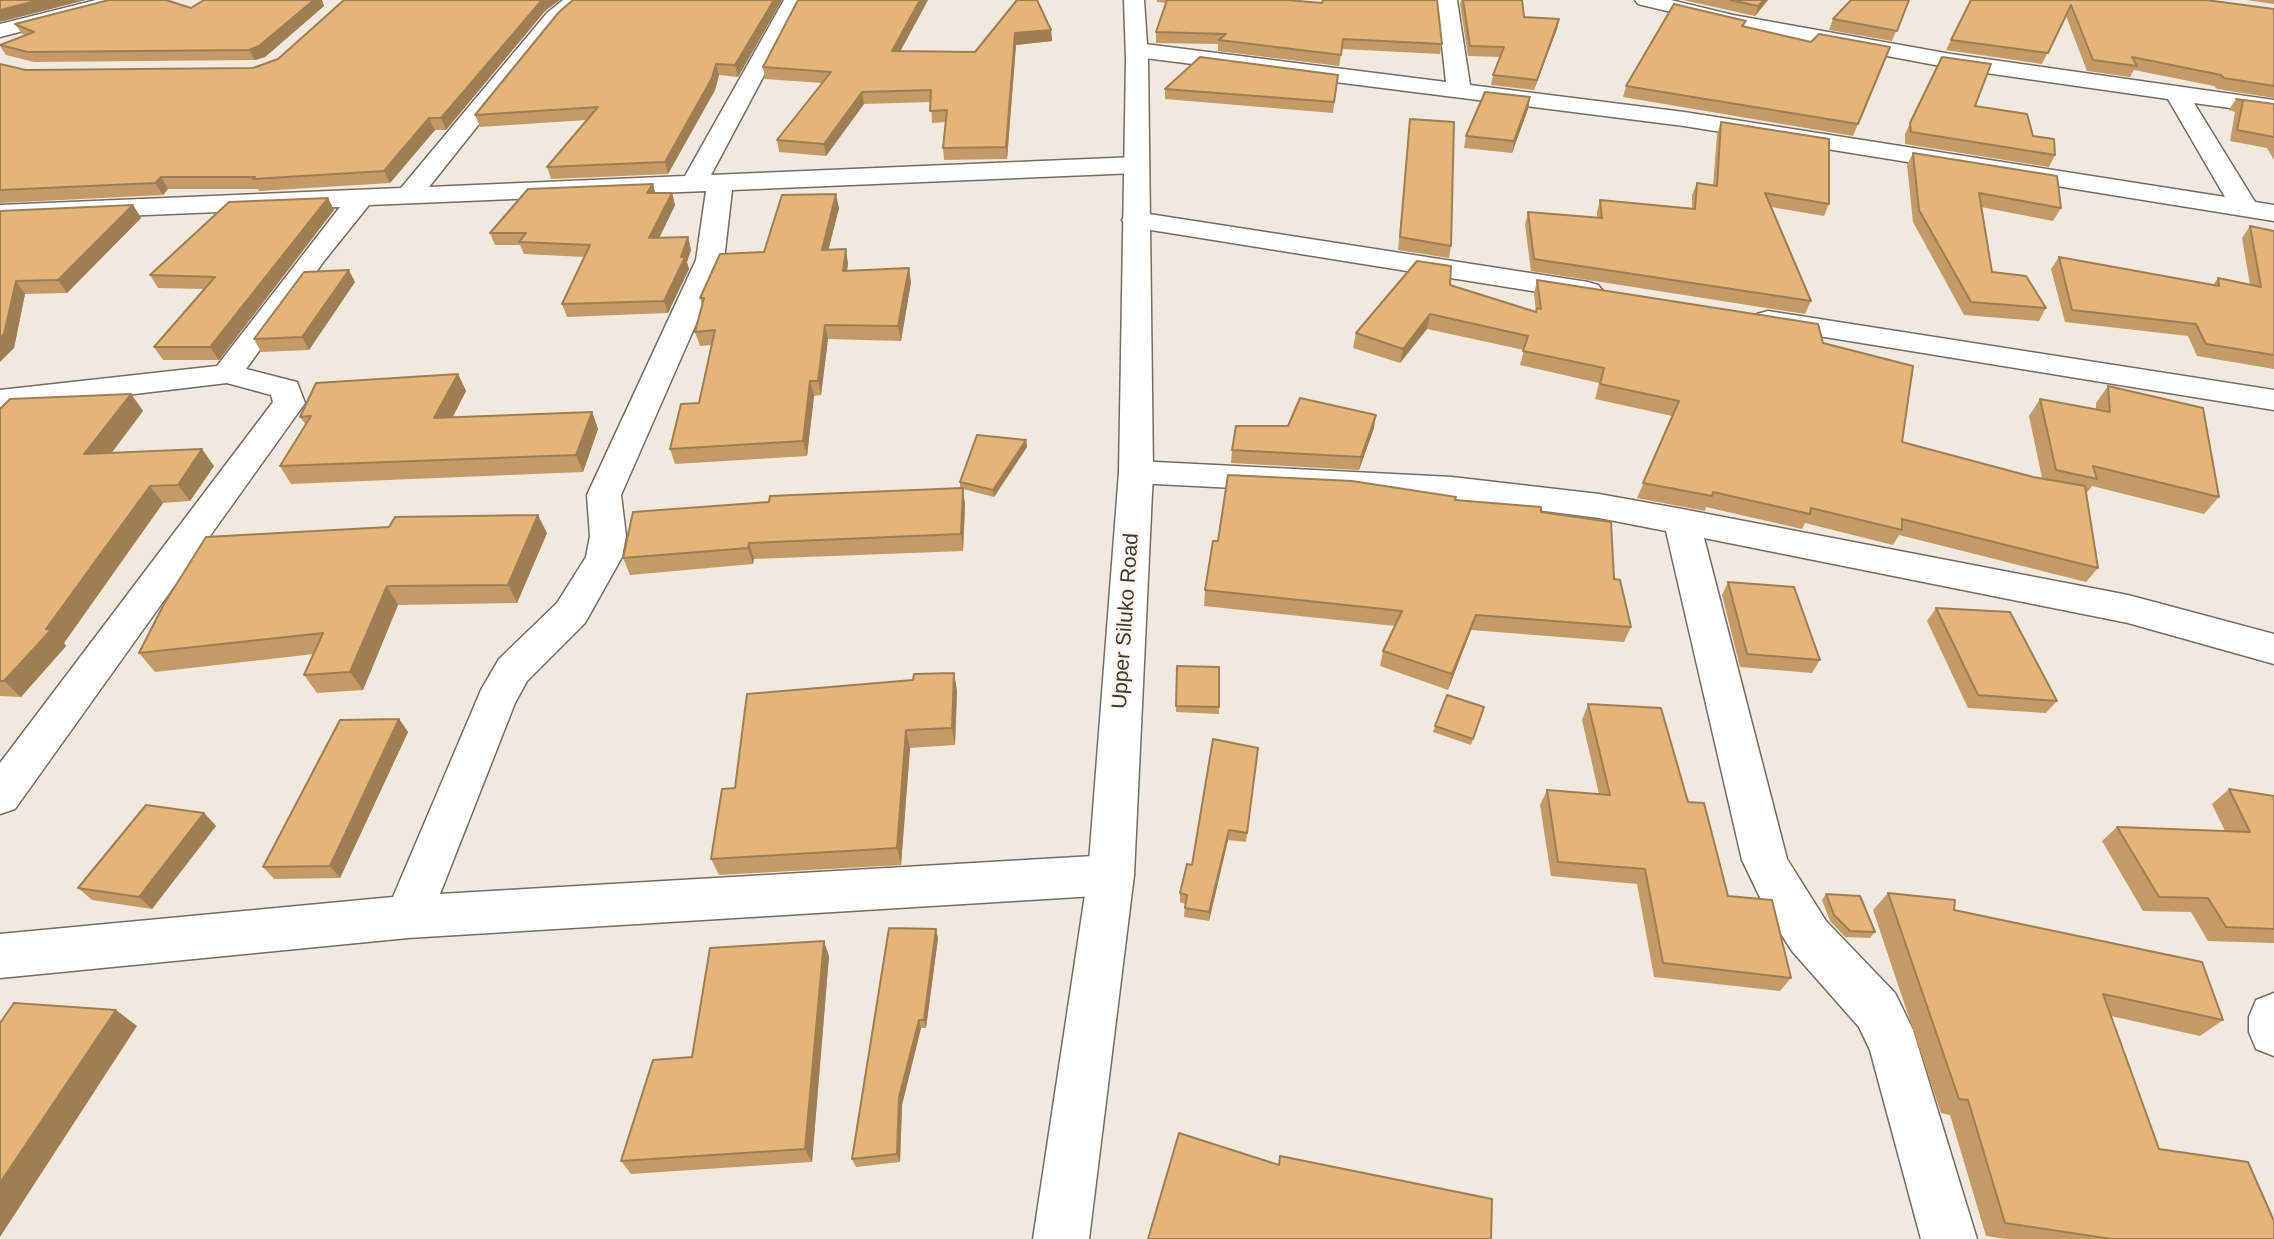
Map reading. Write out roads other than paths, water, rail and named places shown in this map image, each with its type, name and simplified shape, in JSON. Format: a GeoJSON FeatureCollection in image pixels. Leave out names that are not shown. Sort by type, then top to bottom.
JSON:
{"type":"FeatureCollection","features":[{"type":"Feature","properties":{"kind":"street"},"geometry":{"type":"LineString","coordinates":[[0,31],[121,0]]}},
{"type":"Feature","properties":{"kind":"street"},"geometry":{"type":"LineString","coordinates":[[409,195],[554,17],[576,0]]}},
{"type":"Feature","properties":{"kind":"street"},"geometry":{"type":"LineString","coordinates":[[408,917],[495,701],[513,670],[571,614],[604,557],[608,536],[604,495],[710,260],[707,183],[794,0]]}},
{"type":"Feature","properties":{"kind":"street","name":"Upper Siluko Road"},"geometry":{"type":"LineString","coordinates":[[1060,1239],[1111,875],[1136,472],[1137,50],[1134,0]]}},
{"type":"Feature","properties":{"kind":"street"},"geometry":{"type":"LineString","coordinates":[[1447,0],[1459,90]]}},
{"type":"Feature","properties":{"kind":"street"},"geometry":{"type":"LineString","coordinates":[[1645,0],[1733,21],[1951,61],[2274,107]]}},
{"type":"Feature","properties":{"kind":"street"},"geometry":{"type":"LineString","coordinates":[[1137,50],[1684,119],[2274,213]]}},
{"type":"Feature","properties":{"kind":"street"},"geometry":{"type":"LineString","coordinates":[[2176,93],[2245,208]]}},
{"type":"Feature","properties":{"kind":"street"},"geometry":{"type":"LineString","coordinates":[[0,213],[1136,165]]}},
{"type":"Feature","properties":{"kind":"street"},"geometry":{"type":"LineString","coordinates":[[227,374],[314,255],[361,198]]}},
{"type":"Feature","properties":{"kind":"street"},"geometry":{"type":"LineString","coordinates":[[1136,220],[1616,296]]}},
{"type":"Feature","properties":{"kind":"street"},"geometry":{"type":"LineString","coordinates":[[1740,316],[2274,400]]}},
{"type":"Feature","properties":{"kind":"street"},"geometry":{"type":"LineString","coordinates":[[0,400],[227,374],[286,389],[289,403],[0,796]]}},
{"type":"Feature","properties":{"kind":"street"},"geometry":{"type":"LineString","coordinates":[[1136,472],[1452,488],[1599,506],[2128,609],[2274,649]]}},
{"type":"Feature","properties":{"kind":"street"},"geometry":{"type":"LineString","coordinates":[[1682,522],[1765,860],[1783,898],[1809,936],[1877,1010],[1895,1048],[1950,1239]]}},
{"type":"Feature","properties":{"kind":"street"},"geometry":{"type":"LineString","coordinates":[[0,956],[408,917],[1111,875]]}},
{"type":"Feature","properties":{"kind":"street"},"geometry":{"type":"LineString","coordinates":[[2274,1017],[2274,1032]]}}]}
